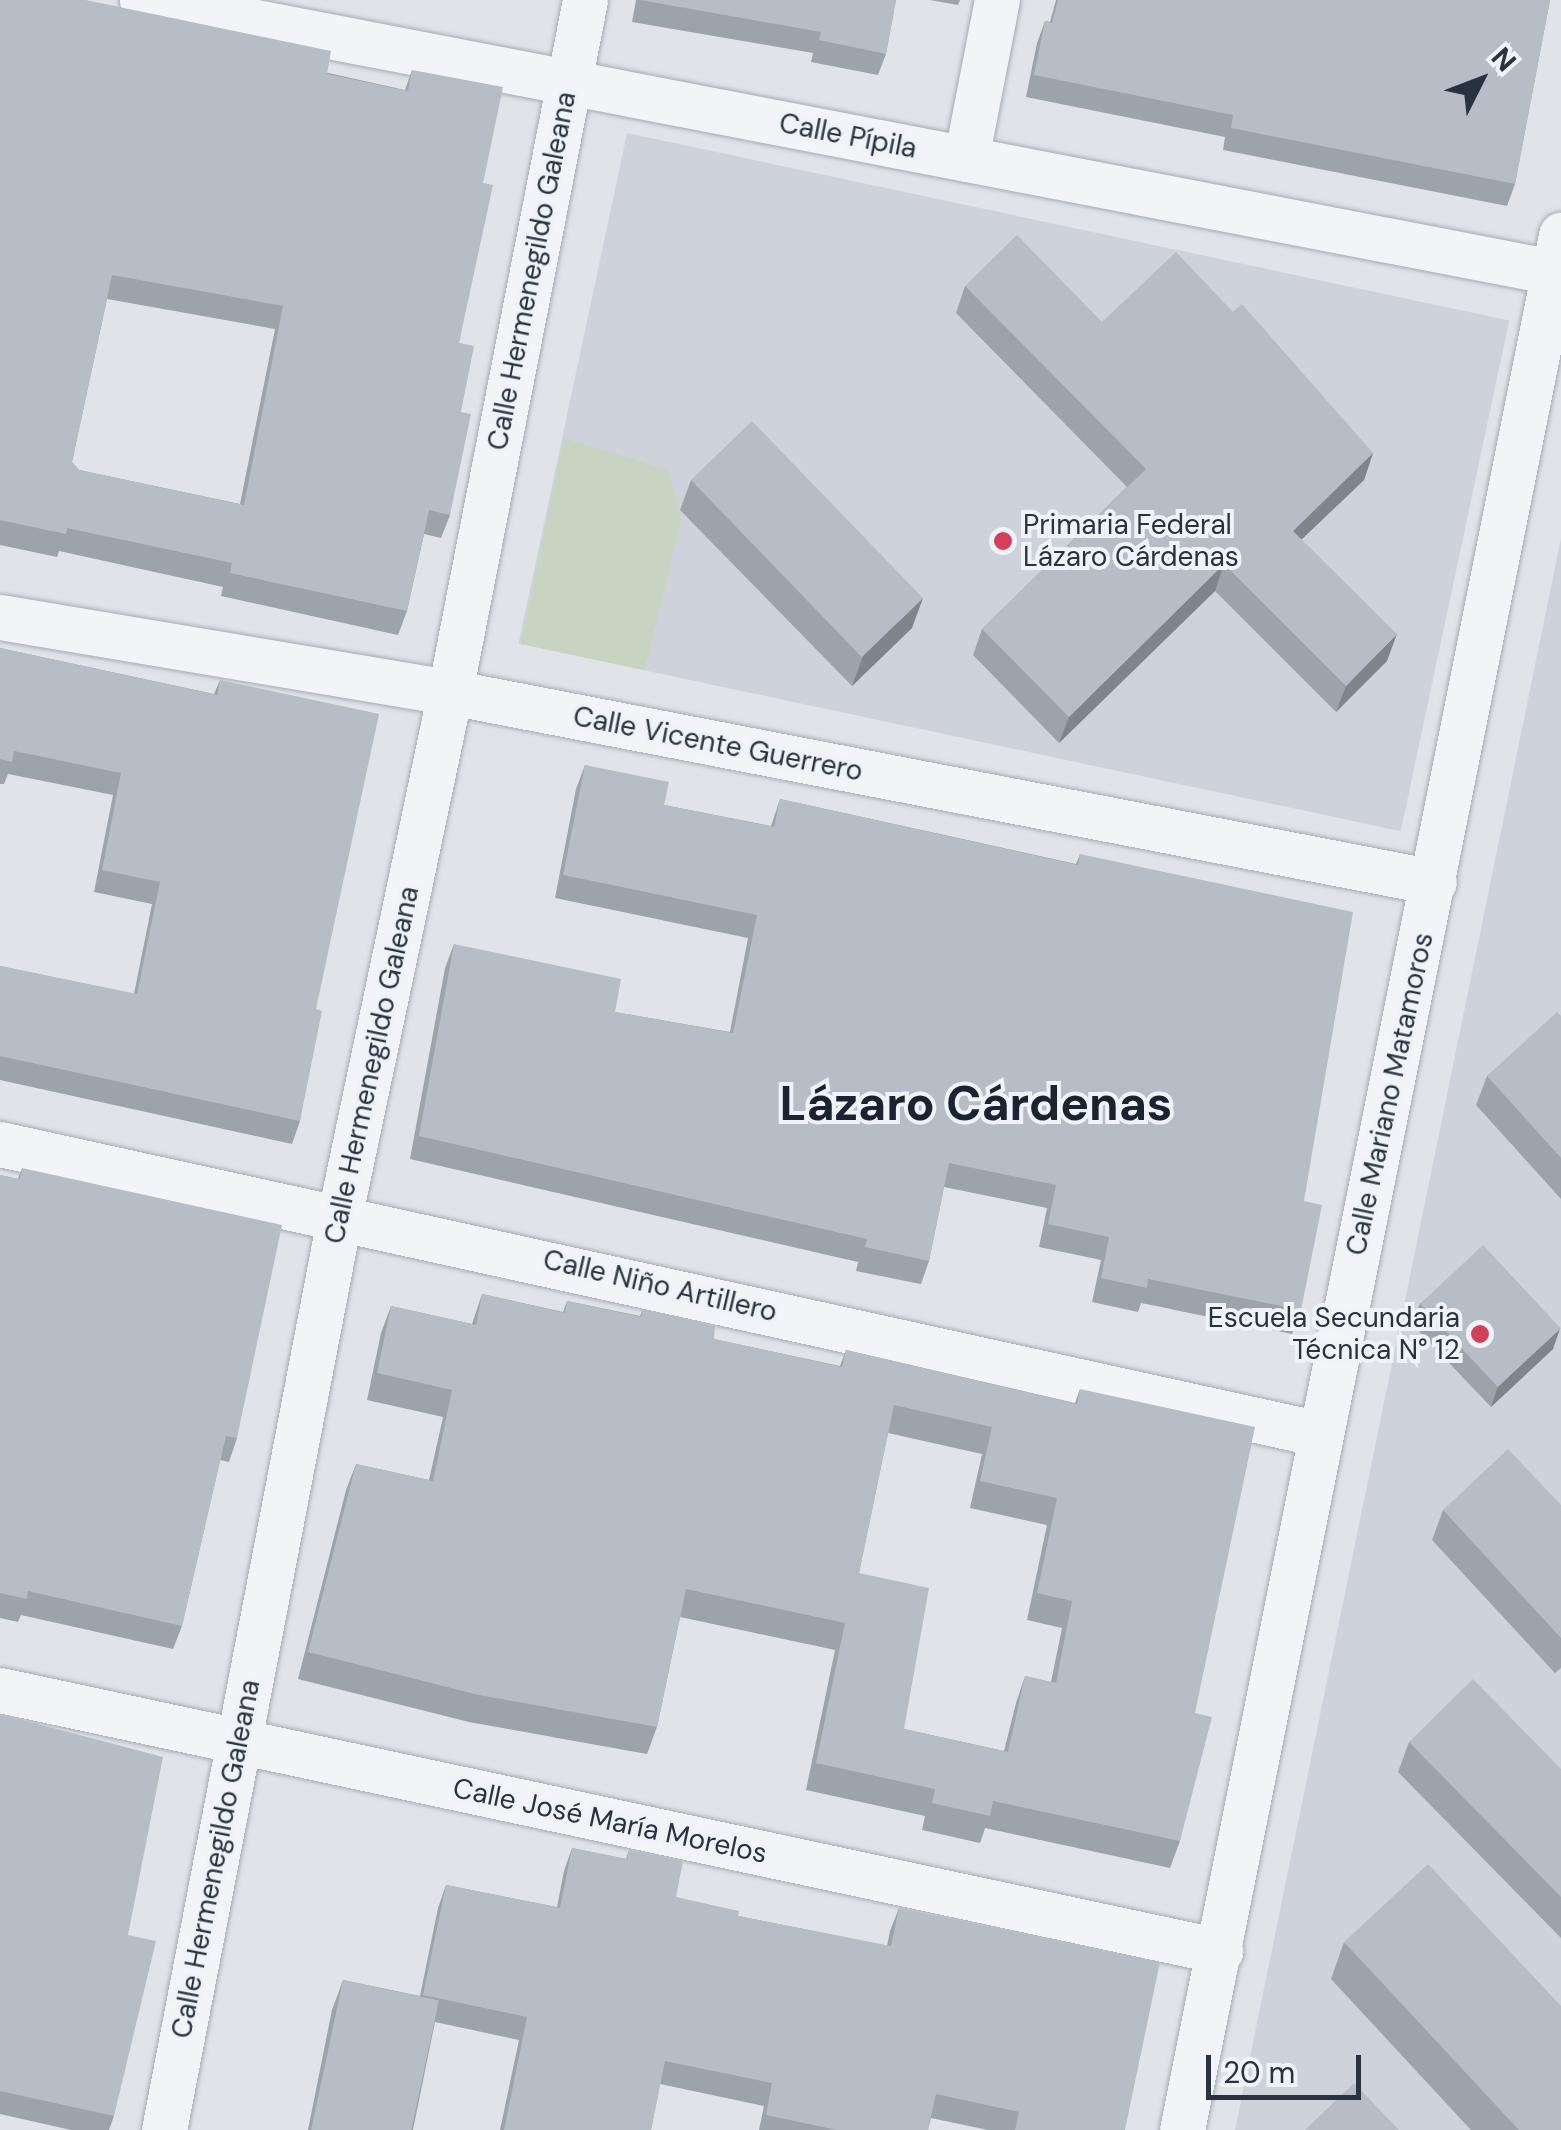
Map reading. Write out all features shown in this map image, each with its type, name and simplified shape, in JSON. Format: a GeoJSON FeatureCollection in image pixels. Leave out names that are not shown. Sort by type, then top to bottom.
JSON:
{"type":"FeatureCollection","features":[{"type":"Feature","properties":{"kind":"street","name":"Calle Pípila"},"geometry":{"type":"LineString","coordinates":[[142,0],[966,159],[1557,254]]}},
{"type":"Feature","properties":{"kind":"street","name":"Calle Hermenegildo Galeana"},"geometry":{"type":"LineString","coordinates":[[164,2130],[340,1214],[450,692],[585,0]]}},
{"type":"Feature","properties":{"kind":"street"},"geometry":{"type":"LineString","coordinates":[[966,159],[997,0]]}},
{"type":"Feature","properties":{"kind":"street","name":"Calle Mariano Matamoros"},"geometry":{"type":"LineString","coordinates":[[1182,2130],[1557,254]]}},
{"type":"Feature","properties":{"kind":"street","name":"Calle Vicente Guerrero"},"geometry":{"type":"LineString","coordinates":[[0,617],[450,692],[1434,882]]}},
{"type":"Feature","properties":{"kind":"street","name":"Calle Niño Artillero"},"geometry":{"type":"LineString","coordinates":[[0,1144],[340,1214],[1320,1434]]}},
{"type":"Feature","properties":{"kind":"street","name":"Calle José María Morelos"},"geometry":{"type":"LineString","coordinates":[[0,1690],[1220,1952]]}},
{"type":"Feature","properties":{"kind":"shaded area","name":"Primaria Federal Lázaro Cárdenas"},"geometry":{"type":"Polygon","coordinates":[[[627,133],[1509,321],[1401,831],[518,644],[627,133]]]}},
{"type":"Feature","properties":{"kind":"shaded area","name":"Escuela Secundaria Técnica N° 12"},"geometry":{"type":"Polygon","coordinates":[[[1561,538],[1561,2130],[1235,2130],[1561,538]]]}},
{"type":"Feature","properties":{"kind":"green space"},"geometry":{"type":"Polygon","coordinates":[[[564,438],[668,470],[681,520],[645,670],[521,644],[564,438]]]}},
{"type":"Feature","properties":{"kind":"building"},"geometry":{"type":"Polygon","coordinates":[[[0,0],[86,0],[331,51],[327,74],[408,91],[412,70],[503,87],[483,183],[493,185],[459,343],[474,346],[461,412],[471,414],[450,515],[429,510],[407,611],[230,573],[232,563],[67,528],[66,534],[0,520],[0,0]],[[112,275],[72,462],[79,470],[244,505],[283,306],[112,275]]]}},
{"type":"Feature","properties":{"kind":"building"},"geometry":{"type":"Polygon","coordinates":[[[640,0],[896,0],[886,54],[819,40],[821,32],[640,0]]]}},
{"type":"Feature","properties":{"kind":"building"},"geometry":{"type":"Polygon","coordinates":[[[1058,0],[1550,0],[1515,184],[1231,128],[1233,115],[1034,75],[1045,21],[1052,23],[1058,0]]]}},
{"type":"Feature","properties":{"kind":"building"},"geometry":{"type":"Polygon","coordinates":[[[1017,235],[1102,322],[1176,252],[1233,312],[1242,304],[1373,453],[1293,531],[1397,634],[1346,686],[1224,564],[1069,717],[982,629],[1146,469],[965,286],[1017,235]]]}},
{"type":"Feature","properties":{"kind":"building"},"geometry":{"type":"Polygon","coordinates":[[[752,421],[923,598],[862,657],[691,480],[752,421]]]}},
{"type":"Feature","properties":{"kind":"building"},"geometry":{"type":"Polygon","coordinates":[[[0,648],[217,695],[220,680],[379,714],[316,1009],[322,1011],[300,1121],[0,1056],[0,966],[137,994],[160,882],[102,870],[121,773],[14,751],[12,762],[0,759],[0,648]]]}},
{"type":"Feature","properties":{"kind":"building"},"geometry":{"type":"Polygon","coordinates":[[[585,765],[669,782],[664,805],[774,827],[780,799],[1078,865],[1080,854],[1353,912],[1304,1201],[1322,1205],[1301,1310],[1148,1279],[1147,1288],[1101,1278],[1109,1237],[1048,1224],[1056,1185],[949,1163],[929,1261],[865,1247],[867,1239],[419,1136],[454,944],[621,979],[615,1012],[733,1033],[757,915],[563,875],[585,765]]]}},
{"type":"Feature","properties":{"kind":"building"},"geometry":{"type":"Polygon","coordinates":[[[1557,1012],[1561,1016],[1561,1158],[1487,1076],[1557,1012]]]}},
{"type":"Feature","properties":{"kind":"building"},"geometry":{"type":"Polygon","coordinates":[[[22,1168],[282,1225],[237,1438],[226,1436],[182,1626],[28,1591],[27,1599],[0,1593],[0,1175],[20,1179],[22,1168]]]}},
{"type":"Feature","properties":{"kind":"building"},"geometry":{"type":"Polygon","coordinates":[[[1483,1245],[1561,1328],[1498,1387],[1420,1304],[1483,1245]]]}},
{"type":"Feature","properties":{"kind":"building"},"geometry":{"type":"Polygon","coordinates":[[[482,1294],[565,1313],[567,1301],[641,1317],[643,1309],[715,1326],[714,1339],[842,1367],[846,1350],[1077,1404],[1080,1389],[1255,1427],[1195,1713],[1212,1717],[1180,1841],[993,1801],[990,1816],[932,1803],[935,1789],[816,1763],[845,1623],[686,1589],[657,1727],[479,1695],[308,1652],[356,1464],[433,1481],[452,1390],[377,1373],[391,1306],[476,1325],[482,1294]],[[894,1405],[859,1573],[929,1588],[904,1729],[1008,1752],[1025,1676],[1056,1683],[1072,1601],[1037,1593],[1057,1498],[980,1481],[992,1427],[894,1405]]]}},
{"type":"Feature","properties":{"kind":"building"},"geometry":{"type":"Polygon","coordinates":[[[1508,1449],[1561,1505],[1561,1638],[1443,1510],[1508,1449]]]}},
{"type":"Feature","properties":{"kind":"building"},"geometry":{"type":"Polygon","coordinates":[[[1473,1679],[1561,1769],[1561,1897],[1409,1742],[1473,1679]]]}},
{"type":"Feature","properties":{"kind":"building"},"geometry":{"type":"Polygon","coordinates":[[[0,1714],[163,1757],[128,1935],[156,1941],[114,2116],[0,2091],[0,1714]]]}},
{"type":"Feature","properties":{"kind":"building"},"geometry":{"type":"Polygon","coordinates":[[[572,1848],[627,1859],[629,1850],[683,1861],[676,1897],[739,1911],[738,1916],[891,1946],[899,1908],[1160,1962],[1125,2130],[1015,2130],[1019,2112],[936,2094],[928,2130],[837,2130],[766,2115],[772,2083],[665,2061],[651,2130],[504,2130],[527,2017],[423,1995],[446,1885],[560,1908],[572,1848]]]}},
{"type":"Feature","properties":{"kind":"building"},"geometry":{"type":"Polygon","coordinates":[[[1428,1864],[1561,2006],[1561,2130],[1519,2130],[1344,1942],[1428,1864]]]}},
{"type":"Feature","properties":{"kind":"building"},"geometry":{"type":"Polygon","coordinates":[[[343,1980],[439,2000],[411,2130],[311,2130],[343,1980]]]}},
{"type":"Feature","properties":{"kind":"building"},"geometry":{"type":"Polygon","coordinates":[[[1354,2083],[1399,2130],[1305,2130],[1354,2083]]]}},
{"type":"Feature","properties":{"kind":"place","name":"Primaria Federal Lázaro Cárdenas"},"geometry":{"type":"Point","coordinates":[1003,541]}},
{"type":"Feature","properties":{"kind":"place","name":"Escuela Secundaria Técnica N° 12"},"geometry":{"type":"Point","coordinates":[1480,1334]}},
{"type":"Feature","properties":{"kind":"district","name":"Lázaro Cárdenas"},"geometry":{"type":"Point","coordinates":[976,1104]}}]}
